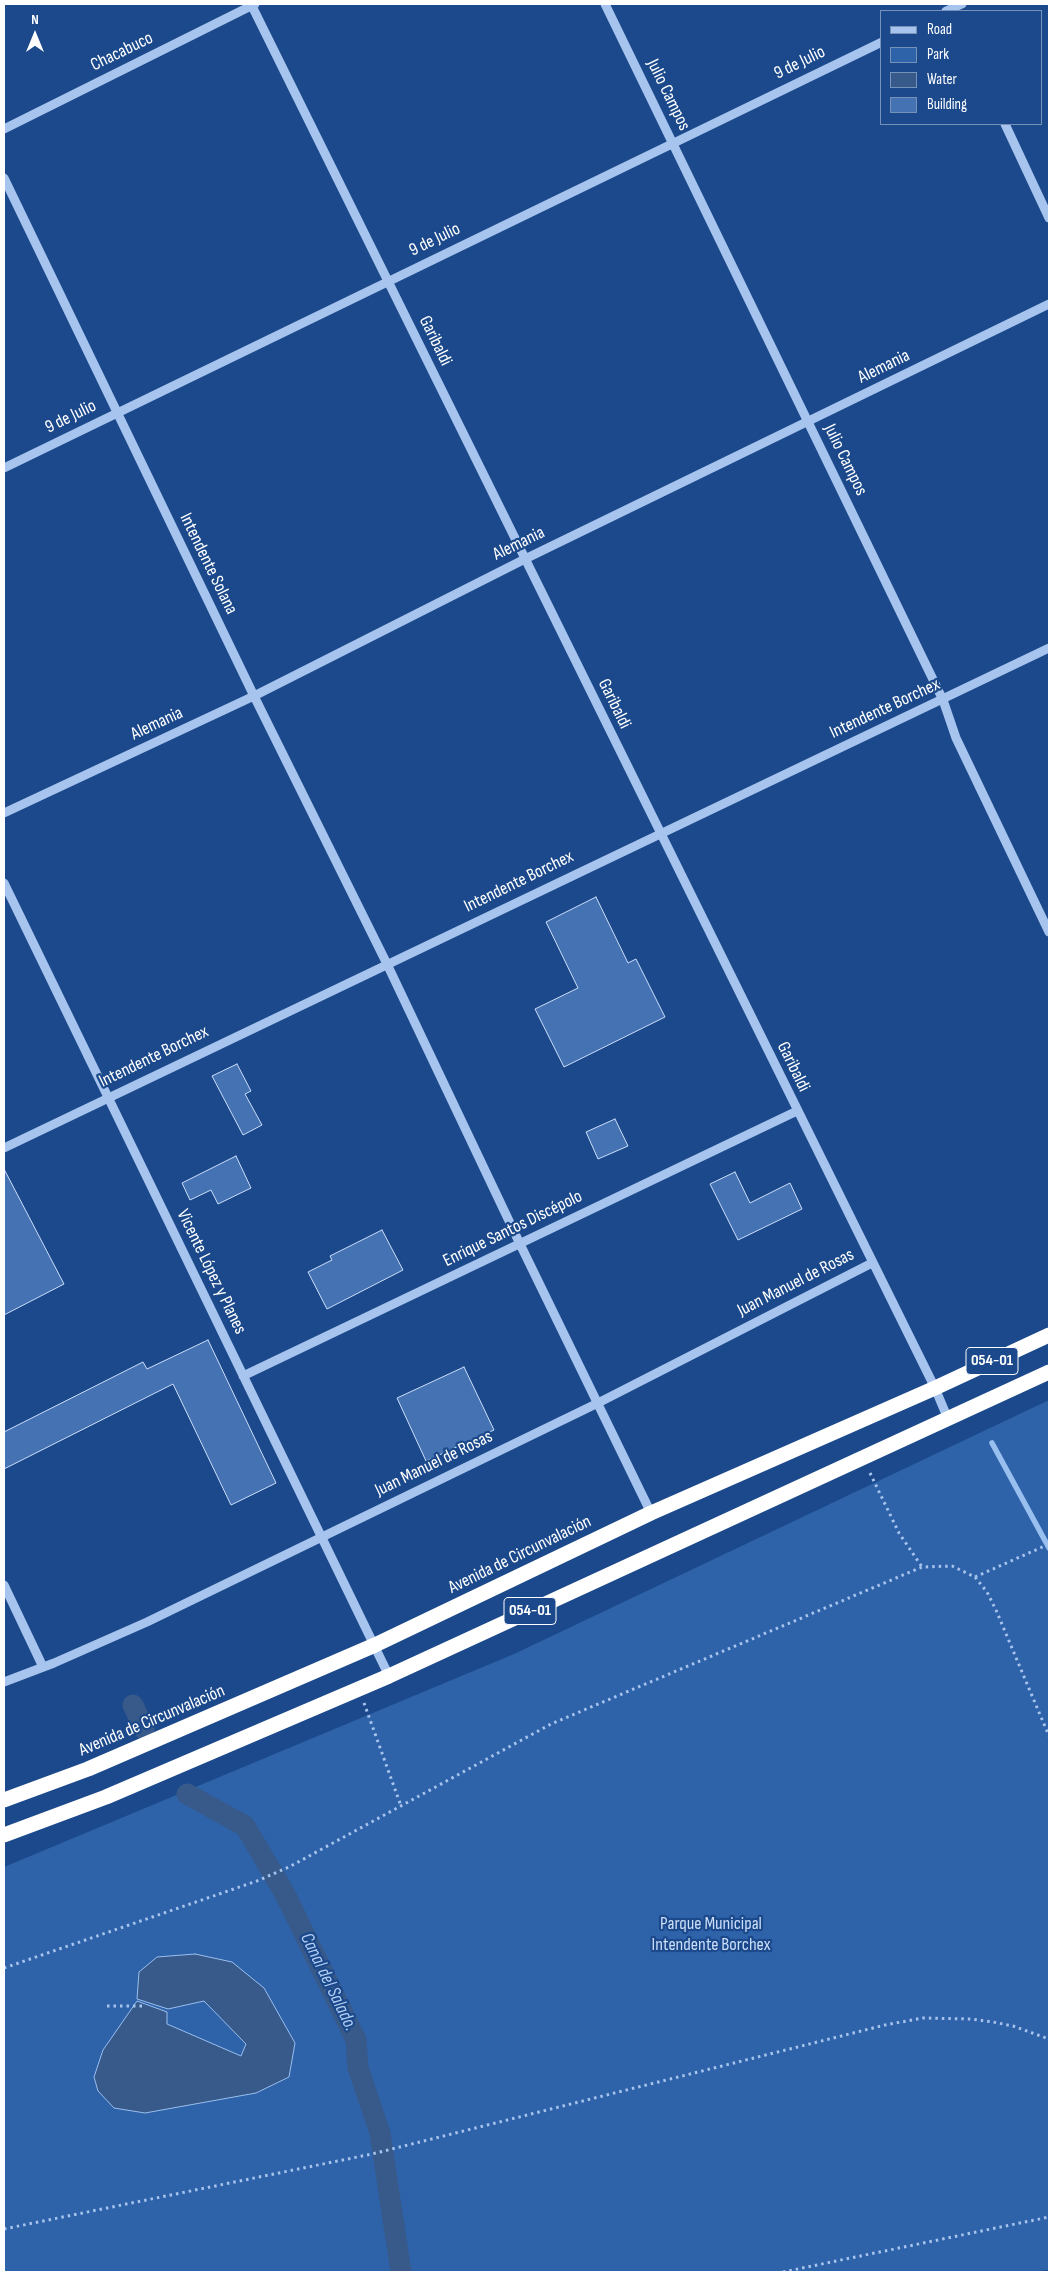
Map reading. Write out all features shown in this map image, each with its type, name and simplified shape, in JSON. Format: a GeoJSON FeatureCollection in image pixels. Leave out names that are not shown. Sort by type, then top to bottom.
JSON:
{"type":"FeatureCollection","features":[{"type":"Feature","properties":{"kind":"highway","name":"Avenida de Circunvalación"},"geometry":{"type":"LineString","coordinates":[[4,1800],[88,1769],[375,1645],[651,1512],[935,1388],[1049,1335]]}},
{"type":"Feature","properties":{"kind":"highway","name":"054-01"},"geometry":{"type":"LineString","coordinates":[[4,1835],[106,1797],[389,1676],[1049,1372]]}},
{"type":"Feature","properties":{"kind":"street","name":"Chacabuco"},"geometry":{"type":"LineString","coordinates":[[4,129],[253,4]]}},
{"type":"Feature","properties":{"kind":"street","name":"Garibaldi"},"geometry":{"type":"LineString","coordinates":[[253,4],[659,833],[935,1388],[948,1419]]}},
{"type":"Feature","properties":{"kind":"street","name":"Julio Campos"},"geometry":{"type":"LineString","coordinates":[[605,4],[943,700],[956,738],[1049,932]]}},
{"type":"Feature","properties":{"kind":"street"},"geometry":{"type":"LineString","coordinates":[[950,9],[962,4]]}},
{"type":"Feature","properties":{"kind":"street","name":"9 de Julio"},"geometry":{"type":"LineString","coordinates":[[4,468],[880,43]]}},
{"type":"Feature","properties":{"kind":"street"},"geometry":{"type":"LineString","coordinates":[[1005,125],[1049,218]]}},
{"type":"Feature","properties":{"kind":"street","name":"Intendente Solana"},"geometry":{"type":"LineString","coordinates":[[4,178],[254,696],[387,964],[520,1244],[651,1512]]}},
{"type":"Feature","properties":{"kind":"street","name":"Alemania"},"geometry":{"type":"LineString","coordinates":[[4,813],[254,696],[525,559],[1049,304]]}},
{"type":"Feature","properties":{"kind":"street","name":"Intendente Borchex"},"geometry":{"type":"LineString","coordinates":[[4,1148],[107,1097],[1049,648]]}},
{"type":"Feature","properties":{"kind":"street","name":"Vicente López y Planes"},"geometry":{"type":"LineString","coordinates":[[4,883],[389,1676]]}},
{"type":"Feature","properties":{"kind":"street","name":"Enrique Santos Discépolo"},"geometry":{"type":"LineString","coordinates":[[244,1376],[797,1111]]}},
{"type":"Feature","properties":{"kind":"street","name":"Juan Manuel de Rosas"},"geometry":{"type":"LineString","coordinates":[[4,1682],[147,1622],[598,1402],[872,1263]]}},
{"type":"Feature","properties":{"kind":"street"},"geometry":{"type":"LineString","coordinates":[[4,1585],[43,1667]]}},
{"type":"Feature","properties":{"kind":"path"},"geometry":{"type":"LineString","coordinates":[[872,1476],[899,1533],[922,1566]]}},
{"type":"Feature","properties":{"kind":"path"},"geometry":{"type":"LineString","coordinates":[[975,1577],[1049,1544]]}},
{"type":"Feature","properties":{"kind":"path"},"geometry":{"type":"LineString","coordinates":[[4,1968],[257,1881],[289,1867],[551,1724],[922,1566],[952,1566],[975,1577],[996,1610],[1049,1736]]}},
{"type":"Feature","properties":{"kind":"path"},"geometry":{"type":"LineString","coordinates":[[365,1706],[401,1806]]}},
{"type":"Feature","properties":{"kind":"path"},"geometry":{"type":"LineString","coordinates":[[107,2006],[143,2006]]}},
{"type":"Feature","properties":{"kind":"path"},"geometry":{"type":"LineString","coordinates":[[4,2229],[372,2154],[885,2025],[923,2018],[971,2019],[993,2022],[1013,2026],[1049,2039]]}},
{"type":"Feature","properties":{"kind":"path"},"geometry":{"type":"LineString","coordinates":[[783,2272],[1049,2217]]}},
{"type":"Feature","properties":{"kind":"green space","name":"Parque Municipal Intendente Borchex"},"geometry":{"type":"Polygon","coordinates":[[[1049,1400],[1049,2270],[1030,2272],[4,2272],[4,1867],[514,1654],[1049,1400]]]}},
{"type":"Feature","properties":{"kind":"water"},"geometry":{"type":"Polygon","coordinates":[[[195,1954],[232,1962],[264,1988],[295,2043],[289,2077],[256,2093],[145,2113],[114,2108],[98,2091],[94,2077],[103,2050],[137,2001],[167,2012],[167,2024],[241,2056],[246,2044],[204,2001],[168,2009],[137,1999],[139,1972],[157,1957],[195,1954]]]}},
{"type":"Feature","properties":{"kind":"building"},"geometry":{"type":"Polygon","coordinates":[[[596,897],[628,963],[636,959],[665,1017],[564,1067],[535,1009],[578,988],[546,922],[596,897]]]}},
{"type":"Feature","properties":{"kind":"building"},"geometry":{"type":"Polygon","coordinates":[[[237,1064],[251,1091],[245,1094],[262,1125],[243,1135],[212,1076],[237,1064]]]}},
{"type":"Feature","properties":{"kind":"building"},"geometry":{"type":"Polygon","coordinates":[[[615,1119],[628,1146],[598,1159],[586,1132],[615,1119]]]}},
{"type":"Feature","properties":{"kind":"building"},"geometry":{"type":"Polygon","coordinates":[[[236,1156],[251,1188],[218,1204],[211,1190],[190,1200],[182,1183],[236,1156]]]}},
{"type":"Feature","properties":{"kind":"building"},"geometry":{"type":"Polygon","coordinates":[[[4,1169],[64,1284],[4,1315],[4,1169]]]}},
{"type":"Feature","properties":{"kind":"building"},"geometry":{"type":"Polygon","coordinates":[[[735,1172],[750,1203],[790,1183],[802,1209],[738,1240],[710,1184],[735,1172]]]}},
{"type":"Feature","properties":{"kind":"building"},"geometry":{"type":"Polygon","coordinates":[[[382,1230],[403,1270],[327,1309],[308,1272],[332,1260],[330,1256],[382,1230]]]}},
{"type":"Feature","properties":{"kind":"building"},"geometry":{"type":"Polygon","coordinates":[[[208,1340],[276,1483],[231,1505],[173,1384],[4,1469],[4,1432],[143,1362],[147,1369],[208,1340]]]}},
{"type":"Feature","properties":{"kind":"building"},"geometry":{"type":"Polygon","coordinates":[[[464,1367],[494,1430],[426,1461],[397,1398],[464,1367]]]}},
{"type":"Feature","properties":{"kind":"waterway"},"geometry":{"type":"LineString","coordinates":[[992,1443],[1049,1548]]}},
{"type":"Feature","properties":{"kind":"waterway","name":"Canal del Salado."},"geometry":{"type":"LineString","coordinates":[[133,1705],[144,1729]]}},
{"type":"Feature","properties":{"kind":"waterway","name":"Canal del Salado."},"geometry":{"type":"LineString","coordinates":[[187,1794],[245,1826],[285,1894],[356,2040],[358,2068],[380,2133],[401,2272]]}}]}
